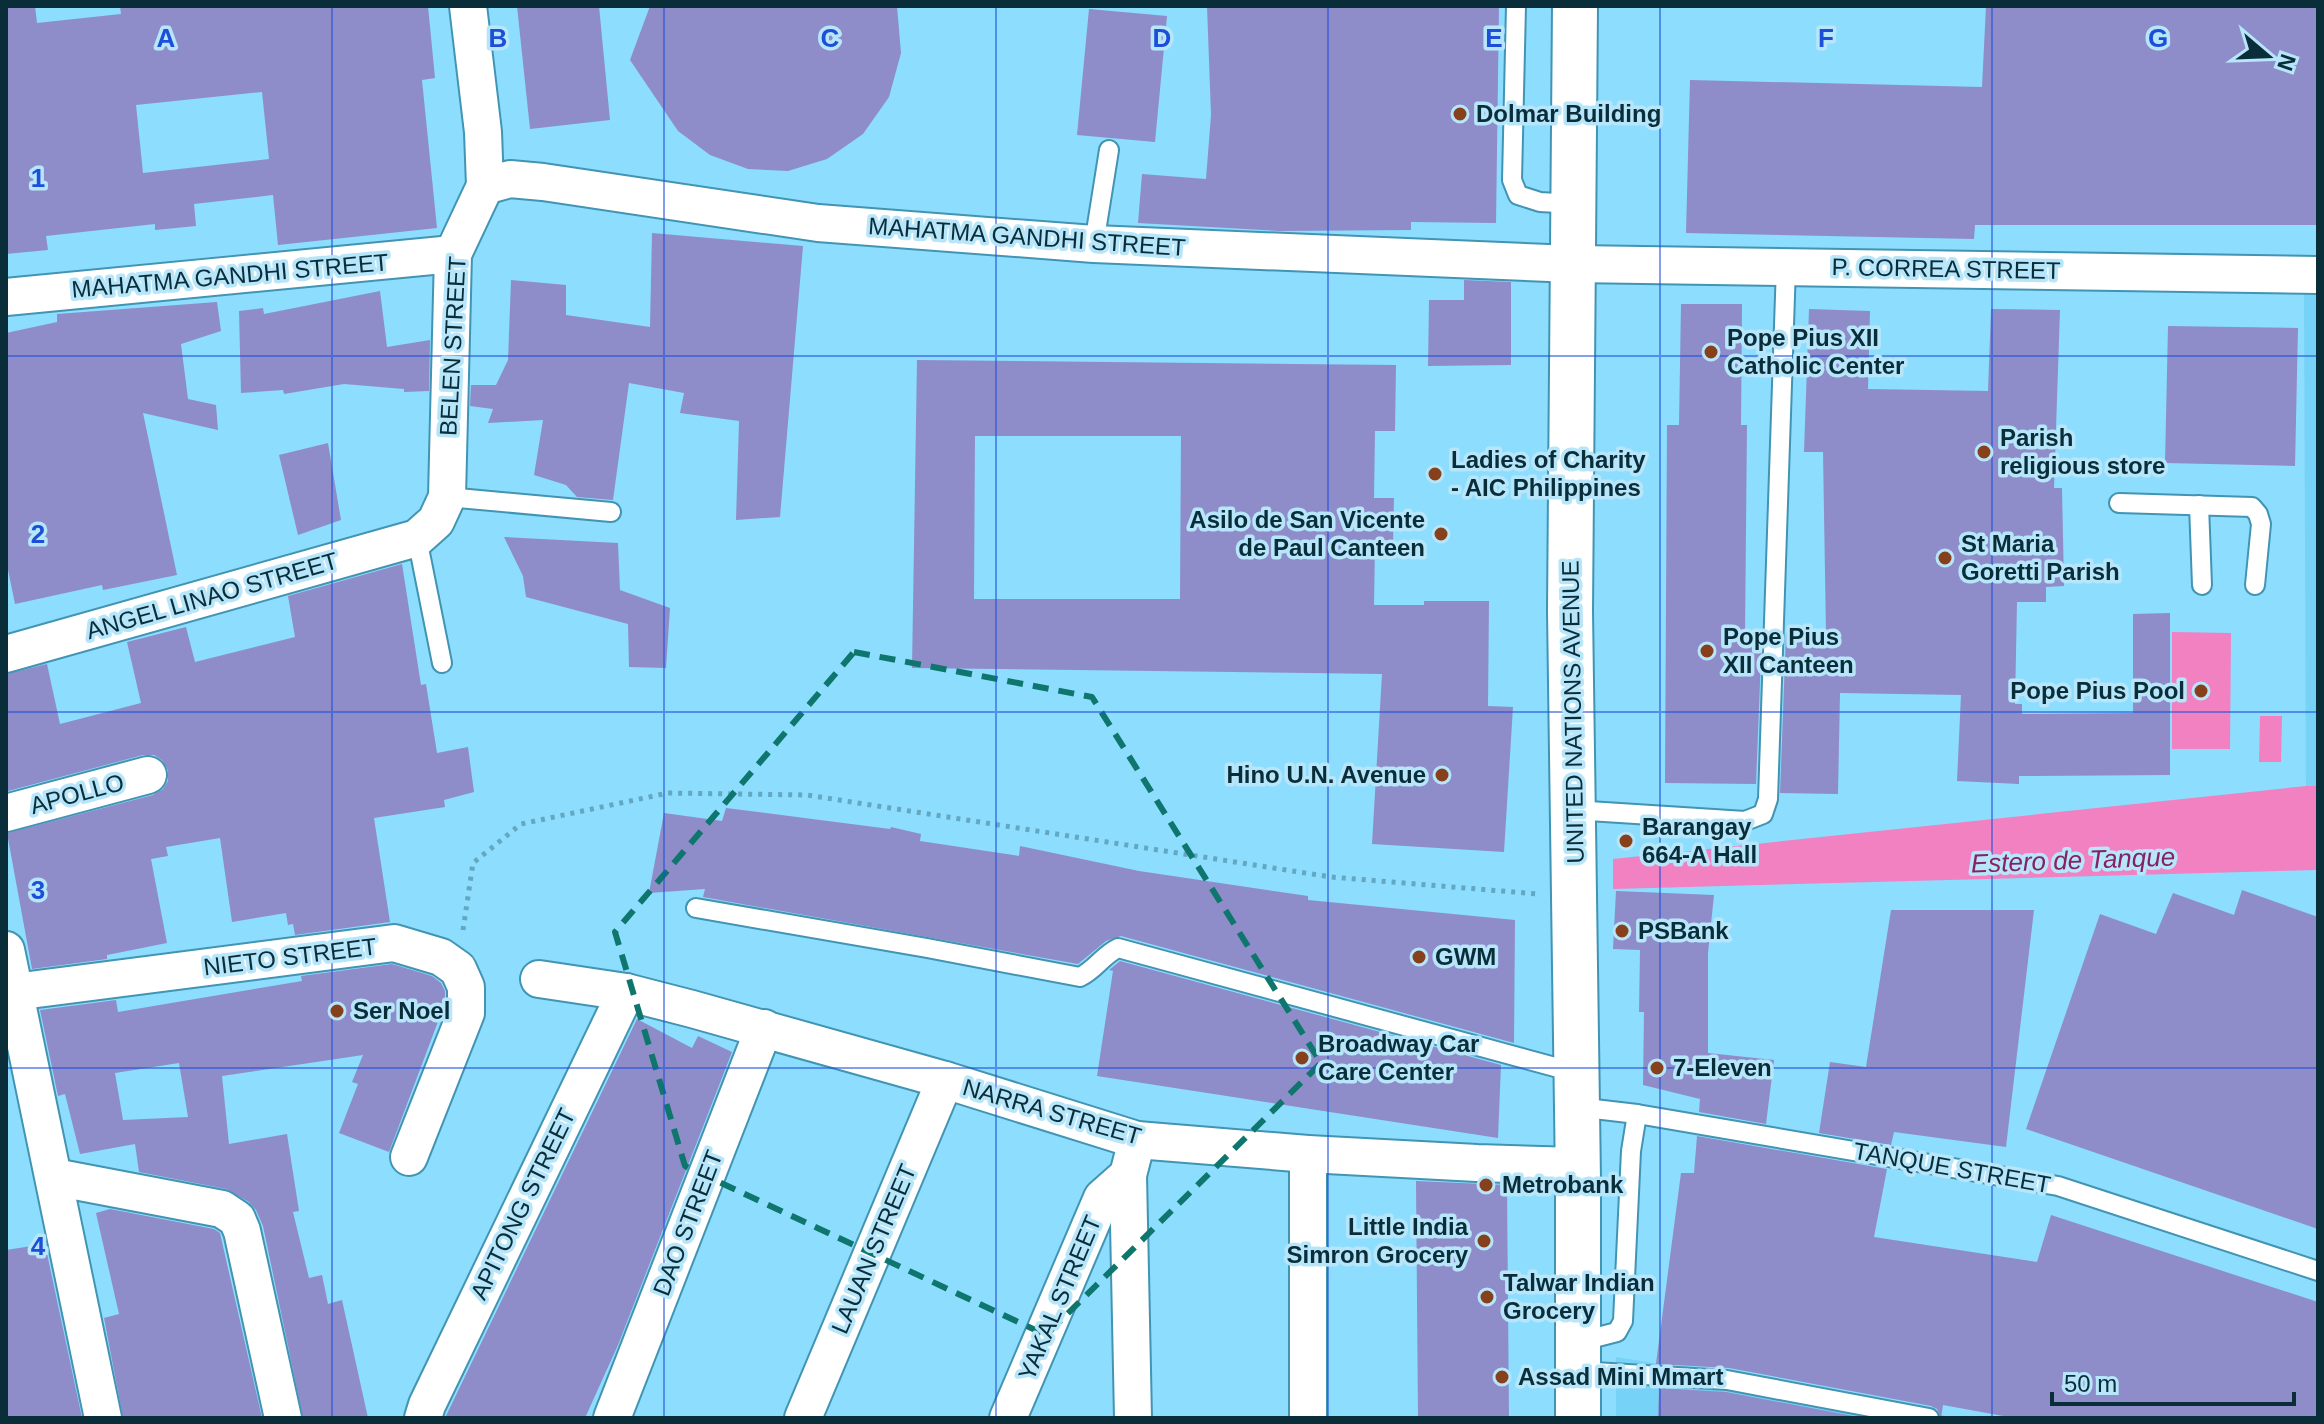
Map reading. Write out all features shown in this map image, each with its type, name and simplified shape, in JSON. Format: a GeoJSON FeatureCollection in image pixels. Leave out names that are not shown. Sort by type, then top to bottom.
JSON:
{"type":"FeatureCollection","features":[{"type":"Feature","properties":{"kind":"main road","name":"UNITED NATIONS AVENUE"},"geometry":{"type":"LineString","coordinates":[[1575,6],[1570,611],[1578,1166],[1578,1418]]}},
{"type":"Feature","properties":{"kind":"street","name":"BELEN STREET"},"geometry":{"type":"LineString","coordinates":[[447,497],[453,254],[485,186],[483,132],[468,6]]}},
{"type":"Feature","properties":{"kind":"street","name":"MAHATMA GANDHI STREET"},"geometry":{"type":"LineString","coordinates":[[485,186],[510,179],[543,182],[818,223],[1094,244],[1574,264]]}},
{"type":"Feature","properties":{"kind":"street","name":"MAHATMA GANDHI STREET"},"geometry":{"type":"LineString","coordinates":[[6,297],[453,254]]}},
{"type":"Feature","properties":{"kind":"street","name":"P. CORREA STREET"},"geometry":{"type":"LineString","coordinates":[[1574,264],[2318,275]]}},
{"type":"Feature","properties":{"kind":"street"},"geometry":{"type":"LineString","coordinates":[[417,538],[436,521],[447,497]]}},
{"type":"Feature","properties":{"kind":"street","name":"ANGEL LINAO STREET"},"geometry":{"type":"LineString","coordinates":[[6,654],[417,538]]}},
{"type":"Feature","properties":{"kind":"street","name":"APOLLO"},"geometry":{"type":"LineString","coordinates":[[6,813],[148,775]]}},
{"type":"Feature","properties":{"kind":"street","name":"NIETO STREET"},"geometry":{"type":"LineString","coordinates":[[14,992],[394,943],[441,957],[458,969]]}},
{"type":"Feature","properties":{"kind":"street"},"geometry":{"type":"LineString","coordinates":[[6,950],[103,1418]]}},
{"type":"Feature","properties":{"kind":"street"},"geometry":{"type":"LineString","coordinates":[[409,1157],[466,1013],[466,987],[458,969]]}},
{"type":"Feature","properties":{"kind":"street","name":"NARRA STREET"},"geometry":{"type":"LineString","coordinates":[[539,979],[626,992],[764,1028],[1137,1140],[1308,1154],[1578,1166]]}},
{"type":"Feature","properties":{"kind":"street","name":"APITONG STREET"},"geometry":{"type":"LineString","coordinates":[[423,1418],[626,992]]}},
{"type":"Feature","properties":{"kind":"street","name":"DAO STREET"},"geometry":{"type":"LineString","coordinates":[[612,1418],[764,1028]]}},
{"type":"Feature","properties":{"kind":"street","name":"LAUAN STREET"},"geometry":{"type":"LineString","coordinates":[[803,1418],[945,1080]]}},
{"type":"Feature","properties":{"kind":"street"},"geometry":{"type":"LineString","coordinates":[[1133,1418],[1128,1175],[1137,1140]]}},
{"type":"Feature","properties":{"kind":"street"},"geometry":{"type":"LineString","coordinates":[[1308,1154],[1308,1418]]}},
{"type":"Feature","properties":{"kind":"street","name":"YAKAL STREET"},"geometry":{"type":"LineString","coordinates":[[1008,1418],[1102,1198],[1128,1175]]}},
{"type":"Feature","properties":{"kind":"street"},"geometry":{"type":"LineString","coordinates":[[54,1177],[222,1209],[237,1219],[283,1418]]}},
{"type":"Feature","properties":{"kind":"lane"},"geometry":{"type":"LineString","coordinates":[[1516,6],[1512,180],[1518,195],[1540,202],[1574,204]]}},
{"type":"Feature","properties":{"kind":"lane"},"geometry":{"type":"LineString","coordinates":[[1094,244],[1109,150]]}},
{"type":"Feature","properties":{"kind":"lane"},"geometry":{"type":"LineString","coordinates":[[1574,862],[1763,814],[1768,799],[1786,266]]}},
{"type":"Feature","properties":{"kind":"lane"},"geometry":{"type":"LineString","coordinates":[[447,497],[611,512]]}},
{"type":"Feature","properties":{"kind":"lane"},"geometry":{"type":"LineString","coordinates":[[2119,503],[2252,507],[2261,524],[2255,585]]}},
{"type":"Feature","properties":{"kind":"lane"},"geometry":{"type":"LineString","coordinates":[[2199,505],[2202,585]]}},
{"type":"Feature","properties":{"kind":"lane"},"geometry":{"type":"LineString","coordinates":[[417,538],[442,663]]}},
{"type":"Feature","properties":{"kind":"lane","name":"TANQUE STREET"},"geometry":{"type":"LineString","coordinates":[[696,908],[1080,977],[1094,970],[1103,956],[1118,948],[1577,1090],[1637,1114],[2058,1186],[2318,1271]]}},
{"type":"Feature","properties":{"kind":"lane"},"geometry":{"type":"LineString","coordinates":[[1578,1357],[1617,1332],[1623,1321],[1631,1151],[1637,1114]]}},
{"type":"Feature","properties":{"kind":"lane"},"geometry":{"type":"LineString","coordinates":[[1578,1357],[1727,1380],[1929,1418]]}},
{"type":"Feature","properties":{"kind":"path"},"geometry":{"type":"LineString","coordinates":[[458,969],[473,863],[521,824],[668,793],[807,795],[1331,877],[1574,862]]}},
{"type":"Feature","properties":{"kind":"highlighted area"},"geometry":{"type":"Polygon","coordinates":[[[854,652],[1092,697],[1321,1063],[1046,1335],[685,1166],[615,932],[854,652]]]}},
{"type":"Feature","properties":{"kind":"shaded area"},"geometry":{"type":"Polygon","coordinates":[[[2318,292],[2318,786],[2306,786],[2304,293],[2318,292]]]}},
{"type":"Feature","properties":{"kind":"shaded area"},"geometry":{"type":"Polygon","coordinates":[[[1616,1357],[1826,1391],[1956,1418],[1616,1418],[1616,1357]]]}},
{"type":"Feature","properties":{"kind":"water","name":"Pope Pius Pool"},"geometry":{"type":"Polygon","coordinates":[[[2172,632],[2231,633],[2230,749],[2172,749],[2172,632]]]}},
{"type":"Feature","properties":{"kind":"water"},"geometry":{"type":"Polygon","coordinates":[[[2260,716],[2282,716],[2281,762],[2259,762],[2260,716]]]}},
{"type":"Feature","properties":{"kind":"water","name":"Estero de Tanque"},"geometry":{"type":"Polygon","coordinates":[[[2318,786],[2318,870],[1613,889],[1613,859],[2318,786]]]}},
{"type":"Feature","properties":{"kind":"building"},"geometry":{"type":"Polygon","coordinates":[[[6,6],[35,6],[37,23],[121,14],[120,6],[428,6],[435,78],[422,80],[437,228],[278,245],[273,195],[194,204],[196,226],[155,230],[155,224],[46,236],[48,250],[6,254],[6,6]],[[262,92],[136,105],[143,173],[269,159],[262,92]]]}},
{"type":"Feature","properties":{"kind":"building"},"geometry":{"type":"Polygon","coordinates":[[[517,6],[599,6],[610,120],[530,129],[517,6]]]}},
{"type":"Feature","properties":{"kind":"building"},"geometry":{"type":"Polygon","coordinates":[[[650,6],[897,6],[901,53],[889,97],[863,134],[827,159],[788,171],[748,169],[710,155],[678,131],[630,60],[650,6]]]}},
{"type":"Feature","properties":{"kind":"building"},"geometry":{"type":"Polygon","coordinates":[[[1207,6],[1499,6],[1496,223],[1411,222],[1411,230],[1279,231],[1138,223],[1142,174],[1206,179],[1211,115],[1207,6]]]}},
{"type":"Feature","properties":{"kind":"building"},"geometry":{"type":"Polygon","coordinates":[[[1986,6],[2318,6],[2318,225],[1975,225],[1974,239],[1686,233],[1690,80],[1982,87],[1986,6]]]}},
{"type":"Feature","properties":{"kind":"building"},"geometry":{"type":"Polygon","coordinates":[[[1089,9],[1167,16],[1155,142],[1077,135],[1089,9]]]}},
{"type":"Feature","properties":{"kind":"building"},"geometry":{"type":"Polygon","coordinates":[[[652,233],[803,246],[780,517],[736,520],[739,421],[680,413],[684,393],[629,383],[613,500],[577,497],[566,485],[534,475],[543,420],[488,423],[493,409],[470,406],[471,385],[496,385],[508,360],[511,280],[566,285],[566,315],[650,327],[652,233]]]}},
{"type":"Feature","properties":{"kind":"building"},"geometry":{"type":"Polygon","coordinates":[[[1464,280],[1511,282],[1511,365],[1428,366],[1429,300],[1464,300],[1464,280]]]}},
{"type":"Feature","properties":{"kind":"building"},"geometry":{"type":"Polygon","coordinates":[[[380,291],[387,347],[430,340],[429,391],[404,392],[404,389],[344,384],[284,394],[283,390],[241,393],[239,311],[263,308],[264,314],[380,291]]]}},
{"type":"Feature","properties":{"kind":"building"},"geometry":{"type":"Polygon","coordinates":[[[217,302],[221,331],[181,344],[188,399],[216,405],[218,430],[143,413],[177,575],[103,590],[102,585],[15,604],[6,560],[6,333],[57,322],[57,314],[217,302]]]}},
{"type":"Feature","properties":{"kind":"building"},"geometry":{"type":"Polygon","coordinates":[[[1681,304],[1742,304],[1741,425],[1747,425],[1745,633],[1762,633],[1756,784],[1665,783],[1667,425],[1679,425],[1681,304]]]}},
{"type":"Feature","properties":{"kind":"building"},"geometry":{"type":"Polygon","coordinates":[[[1809,309],[1870,311],[1868,389],[1988,391],[1991,309],[2060,310],[2054,488],[2062,488],[2064,586],[2046,587],[2046,602],[2017,602],[2015,704],[2022,704],[2022,714],[2133,713],[2133,614],[2170,613],[2170,775],[2019,776],[2019,784],[1957,781],[1961,695],[1840,693],[1838,794],[1780,793],[1786,633],[1826,634],[1823,452],[1804,452],[1809,309]]]}},
{"type":"Feature","properties":{"kind":"building"},"geometry":{"type":"Polygon","coordinates":[[[2168,326],[2298,328],[2295,466],[2165,463],[2168,326]]]}},
{"type":"Feature","properties":{"kind":"building"},"geometry":{"type":"Polygon","coordinates":[[[917,360],[1396,365],[1395,431],[1375,431],[1374,498],[1394,498],[1393,544],[1375,544],[1374,605],[1489,601],[1488,706],[1513,707],[1504,852],[1372,844],[1382,674],[912,668],[917,360]],[[975,436],[974,599],[1180,599],[1181,436],[975,436]]]}},
{"type":"Feature","properties":{"kind":"building"},"geometry":{"type":"Polygon","coordinates":[[[328,443],[341,520],[298,535],[279,455],[328,443]]]}},
{"type":"Feature","properties":{"kind":"building"},"geometry":{"type":"Polygon","coordinates":[[[504,537],[618,543],[620,590],[670,608],[666,668],[629,667],[628,624],[526,597],[523,576],[504,537]]]}},
{"type":"Feature","properties":{"kind":"building"},"geometry":{"type":"Polygon","coordinates":[[[402,564],[421,685],[426,684],[437,753],[468,747],[474,792],[444,800],[445,807],[374,818],[390,922],[295,935],[293,924],[288,925],[286,913],[232,922],[220,838],[166,847],[168,856],[151,859],[167,943],[107,955],[107,959],[32,969],[7,833],[153,795],[163,789],[168,781],[168,770],[162,760],[154,755],[143,755],[8,791],[6,674],[47,664],[60,724],[141,703],[127,642],[186,627],[195,662],[295,637],[288,596],[402,564]]]}},
{"type":"Feature","properties":{"kind":"building"},"geometry":{"type":"Polygon","coordinates":[[[726,808],[891,827],[921,834],[920,841],[1019,856],[1020,846],[1139,871],[1308,896],[1308,900],[1515,920],[1514,1043],[1121,936],[1106,941],[1078,964],[703,897],[705,889],[649,893],[664,813],[722,821],[726,808]]]}},
{"type":"Feature","properties":{"kind":"building"},"geometry":{"type":"Polygon","coordinates":[[[2242,890],[2318,917],[2318,1229],[2026,1129],[2100,914],[2156,934],[2173,893],[2234,915],[2242,890]]]}},
{"type":"Feature","properties":{"kind":"building"},"geometry":{"type":"Polygon","coordinates":[[[1616,891],[1714,895],[1708,953],[1708,1053],[1774,1060],[1766,1124],[1699,1112],[1700,1099],[1643,1085],[1644,1012],[1639,1012],[1640,950],[1613,949],[1616,891]]]}},
{"type":"Feature","properties":{"kind":"building"},"geometry":{"type":"Polygon","coordinates":[[[1891,910],[2034,910],[2006,1147],[1894,1132],[1891,1145],[1819,1133],[1830,1062],[1866,1067],[1891,910]]]}},
{"type":"Feature","properties":{"kind":"building"},"geometry":{"type":"Polygon","coordinates":[[[1120,961],[1501,1065],[1498,1138],[1097,1076],[1113,971],[1109,970],[1120,961]]]}},
{"type":"Feature","properties":{"kind":"building"},"geometry":{"type":"Polygon","coordinates":[[[392,964],[432,976],[445,991],[445,1003],[389,1152],[339,1133],[358,1084],[352,1082],[363,1055],[222,1076],[229,1144],[287,1134],[299,1211],[293,1212],[309,1278],[322,1275],[328,1304],[342,1300],[368,1418],[303,1418],[263,1226],[249,1202],[226,1189],[139,1172],[135,1144],[80,1154],[65,1094],[58,1096],[40,1010],[116,1000],[118,1012],[302,981],[301,976],[392,964]],[[179,1063],[115,1073],[123,1120],[188,1117],[179,1063]]]}},
{"type":"Feature","properties":{"kind":"building"},"geometry":{"type":"Polygon","coordinates":[[[637,1019],[692,1048],[698,1036],[732,1052],[618,1345],[585,1418],[445,1418],[637,1019]]]}},
{"type":"Feature","properties":{"kind":"building"},"geometry":{"type":"Polygon","coordinates":[[[1697,1136],[1887,1169],[1874,1237],[2037,1262],[2051,1215],[2318,1302],[2318,1418],[2014,1418],[1943,1405],[1941,1418],[1937,1409],[1931,1406],[1729,1368],[1656,1364],[1681,1173],[1694,1173],[1697,1136]]]}},
{"type":"Feature","properties":{"kind":"building"},"geometry":{"type":"Polygon","coordinates":[[[1416,1181],[1507,1185],[1509,1418],[1418,1418],[1416,1181]]]}},
{"type":"Feature","properties":{"kind":"building"},"geometry":{"type":"Polygon","coordinates":[[[110,1209],[214,1229],[220,1233],[262,1418],[123,1418],[104,1318],[119,1314],[96,1213],[110,1209]]]}},
{"type":"Feature","properties":{"kind":"building"},"geometry":{"type":"Polygon","coordinates":[[[45,1244],[82,1418],[6,1418],[6,1250],[45,1244]]]}},
{"type":"Feature","properties":{"kind":"building"},"geometry":{"type":"Polygon","coordinates":[[[1659,1388],[1726,1392],[1864,1418],[1658,1418],[1659,1388]]]}},
{"type":"Feature","properties":{"kind":"place","name":"Dolmar Building"},"geometry":{"type":"Point","coordinates":[1460,114]}},
{"type":"Feature","properties":{"kind":"place","name":"Pope Pius XII Catholic Center"},"geometry":{"type":"Point","coordinates":[1711,352]}},
{"type":"Feature","properties":{"kind":"place","name":"Parish religious store"},"geometry":{"type":"Point","coordinates":[1984,452]}},
{"type":"Feature","properties":{"kind":"place","name":"Ladies of Charity - AIC Philippines"},"geometry":{"type":"Point","coordinates":[1435,474]}},
{"type":"Feature","properties":{"kind":"place","name":"Asilo de San Vicente de Paul Canteen"},"geometry":{"type":"Point","coordinates":[1441,534]}},
{"type":"Feature","properties":{"kind":"place","name":"St Maria Goretti Parish"},"geometry":{"type":"Point","coordinates":[1945,558]}},
{"type":"Feature","properties":{"kind":"place","name":"Pope Pius XII Canteen"},"geometry":{"type":"Point","coordinates":[1707,651]}},
{"type":"Feature","properties":{"kind":"place","name":"Pope Pius Pool"},"geometry":{"type":"Point","coordinates":[2201,691]}},
{"type":"Feature","properties":{"kind":"place","name":"Hino U.N. Avenue"},"geometry":{"type":"Point","coordinates":[1442,775]}},
{"type":"Feature","properties":{"kind":"place","name":"Barangay 664-A Hall"},"geometry":{"type":"Point","coordinates":[1626,841]}},
{"type":"Feature","properties":{"kind":"place","name":"PSBank"},"geometry":{"type":"Point","coordinates":[1622,931]}},
{"type":"Feature","properties":{"kind":"place","name":"GWM"},"geometry":{"type":"Point","coordinates":[1419,957]}},
{"type":"Feature","properties":{"kind":"place","name":"Ser Noel"},"geometry":{"type":"Point","coordinates":[337,1011]}},
{"type":"Feature","properties":{"kind":"place","name":"Broadway Car Care Center"},"geometry":{"type":"Point","coordinates":[1302,1058]}},
{"type":"Feature","properties":{"kind":"place","name":"7-Eleven"},"geometry":{"type":"Point","coordinates":[1657,1068]}},
{"type":"Feature","properties":{"kind":"place","name":"Metrobank"},"geometry":{"type":"Point","coordinates":[1486,1185]}},
{"type":"Feature","properties":{"kind":"place","name":"Little India Simron Grocery"},"geometry":{"type":"Point","coordinates":[1484,1241]}},
{"type":"Feature","properties":{"kind":"place","name":"Talwar Indian Grocery"},"geometry":{"type":"Point","coordinates":[1487,1297]}},
{"type":"Feature","properties":{"kind":"place","name":"Assad Mini Mmart"},"geometry":{"type":"Point","coordinates":[1502,1377]}}]}
